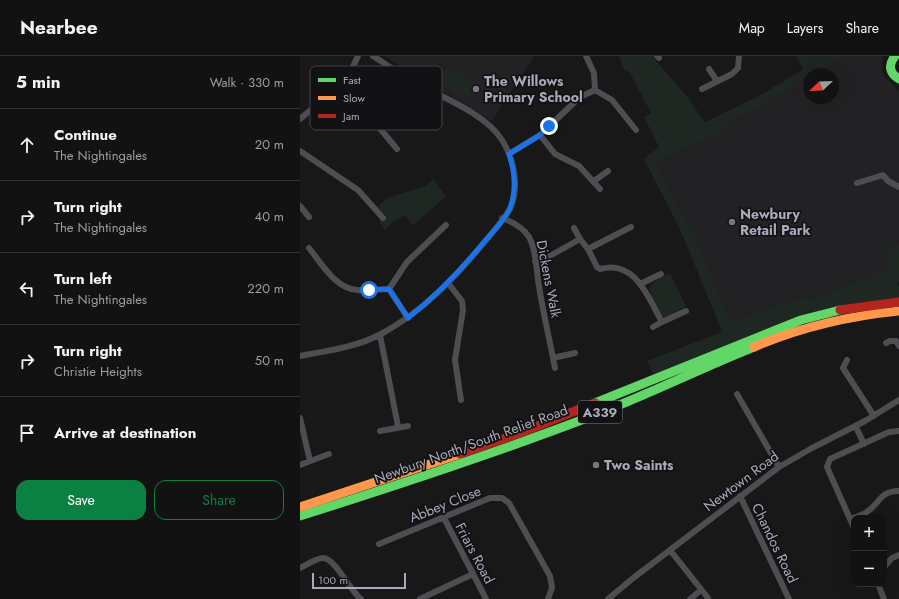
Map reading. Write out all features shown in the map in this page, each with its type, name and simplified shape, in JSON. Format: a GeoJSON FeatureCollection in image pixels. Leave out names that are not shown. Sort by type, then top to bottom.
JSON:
{"type":"FeatureCollection","features":[{"type":"Feature","properties":{"kind":"main road"},"geometry":{"type":"LineString","coordinates":[[892,58],[891,72],[899,79]]}},
{"type":"Feature","properties":{"kind":"main road","name":"Newbury North/South Relief Road"},"geometry":{"type":"LineString","coordinates":[[300,507],[406,473],[520,433],[801,320],[844,309],[899,302]]}},
{"type":"Feature","properties":{"kind":"main road","name":"Newbury North/South Relief Road"},"geometry":{"type":"LineString","coordinates":[[300,516],[420,478],[541,435],[634,399],[766,342],[807,328],[863,314],[899,311]]}},
{"type":"Feature","properties":{"kind":"street"},"geometry":{"type":"LineString","coordinates":[[353,66],[358,56]]}},
{"type":"Feature","properties":{"kind":"street"},"geometry":{"type":"LineString","coordinates":[[373,56],[388,66]]}},
{"type":"Feature","properties":{"kind":"street"},"geometry":{"type":"LineString","coordinates":[[586,56],[594,73],[595,90]]}},
{"type":"Feature","properties":{"kind":"street"},"geometry":{"type":"LineString","coordinates":[[702,89],[732,74],[738,68],[739,56]]}},
{"type":"Feature","properties":{"kind":"street"},"geometry":{"type":"LineString","coordinates":[[709,69],[717,81]]}},
{"type":"Feature","properties":{"kind":"street"},"geometry":{"type":"LineString","coordinates":[[509,154],[540,135],[580,97],[595,90]]}},
{"type":"Feature","properties":{"kind":"street"},"geometry":{"type":"LineString","coordinates":[[595,90],[612,100],[636,130]]}},
{"type":"Feature","properties":{"kind":"street"},"geometry":{"type":"LineString","coordinates":[[300,356],[337,349],[380,335],[408,318],[448,283],[491,234],[510,209],[515,189],[514,170],[509,154],[501,139],[487,123],[442,98]]}},
{"type":"Feature","properties":{"kind":"street"},"geometry":{"type":"LineString","coordinates":[[300,119],[310,111]]}},
{"type":"Feature","properties":{"kind":"street"},"geometry":{"type":"LineString","coordinates":[[381,130],[396,149]]}},
{"type":"Feature","properties":{"kind":"street"},"geometry":{"type":"LineString","coordinates":[[540,135],[555,154],[579,166],[600,188]]}},
{"type":"Feature","properties":{"kind":"street"},"geometry":{"type":"LineString","coordinates":[[300,151],[358,190],[383,218]]}},
{"type":"Feature","properties":{"kind":"street"},"geometry":{"type":"LineString","coordinates":[[594,181],[608,171]]}},
{"type":"Feature","properties":{"kind":"street"},"geometry":{"type":"LineString","coordinates":[[857,184],[883,175],[888,180],[899,186]]}},
{"type":"Feature","properties":{"kind":"street"},"geometry":{"type":"LineString","coordinates":[[300,206],[309,216]]}},
{"type":"Feature","properties":{"kind":"street","name":"Dickens Walk"},"geometry":{"type":"LineString","coordinates":[[502,218],[515,223],[525,231],[530,238],[555,368]]}},
{"type":"Feature","properties":{"kind":"street"},"geometry":{"type":"LineString","coordinates":[[389,289],[406,262],[446,225]]}},
{"type":"Feature","properties":{"kind":"street"},"geometry":{"type":"LineString","coordinates":[[588,249],[631,227]]}},
{"type":"Feature","properties":{"kind":"street"},"geometry":{"type":"LineString","coordinates":[[574,228],[600,269],[615,266],[623,269],[640,284],[647,292],[662,322]]}},
{"type":"Feature","properties":{"kind":"street"},"geometry":{"type":"LineString","coordinates":[[535,261],[548,257],[580,239]]}},
{"type":"Feature","properties":{"kind":"street"},"geometry":{"type":"LineString","coordinates":[[429,242],[434,247]]}},
{"type":"Feature","properties":{"kind":"street"},"geometry":{"type":"LineString","coordinates":[[308,248],[333,277],[345,287],[356,290],[389,289]]}},
{"type":"Feature","properties":{"kind":"street"},"geometry":{"type":"LineString","coordinates":[[640,284],[661,274]]}},
{"type":"Feature","properties":{"kind":"street"},"geometry":{"type":"LineString","coordinates":[[448,283],[462,301],[463,310],[455,360],[461,400]]}},
{"type":"Feature","properties":{"kind":"street"},"geometry":{"type":"LineString","coordinates":[[389,289],[408,318]]}},
{"type":"Feature","properties":{"kind":"street"},"geometry":{"type":"LineString","coordinates":[[653,327],[686,311]]}},
{"type":"Feature","properties":{"kind":"street"},"geometry":{"type":"LineString","coordinates":[[380,335],[398,426]]}},
{"type":"Feature","properties":{"kind":"street"},"geometry":{"type":"LineString","coordinates":[[886,343],[890,341],[898,342]]}},
{"type":"Feature","properties":{"kind":"street"},"geometry":{"type":"LineString","coordinates":[[553,358],[575,354]]}},
{"type":"Feature","properties":{"kind":"street"},"geometry":{"type":"LineString","coordinates":[[843,368],[847,360]]}},
{"type":"Feature","properties":{"kind":"street"},"geometry":{"type":"LineString","coordinates":[[836,368],[843,368]]}},
{"type":"Feature","properties":{"kind":"street"},"geometry":{"type":"LineString","coordinates":[[843,368],[874,416]]}},
{"type":"Feature","properties":{"kind":"street"},"geometry":{"type":"LineString","coordinates":[[737,394],[779,467]]}},
{"type":"Feature","properties":{"kind":"street","name":"Newtown Road"},"geometry":{"type":"LineString","coordinates":[[608,599],[779,467],[812,448],[856,427],[899,400]]}},
{"type":"Feature","properties":{"kind":"street"},"geometry":{"type":"LineString","coordinates":[[300,418],[310,461]]}},
{"type":"Feature","properties":{"kind":"street"},"geometry":{"type":"LineString","coordinates":[[380,431],[398,426],[408,426]]}},
{"type":"Feature","properties":{"kind":"street"},"geometry":{"type":"LineString","coordinates":[[856,427],[864,444]]}},
{"type":"Feature","properties":{"kind":"street"},"geometry":{"type":"LineString","coordinates":[[899,431],[893,431],[830,459],[827,465],[850,520],[868,512],[880,497],[893,491],[899,491]]}},
{"type":"Feature","properties":{"kind":"street"},"geometry":{"type":"LineString","coordinates":[[300,465],[329,454]]}},
{"type":"Feature","properties":{"kind":"street","name":"Chandos Road"},"geometry":{"type":"LineString","coordinates":[[740,496],[789,599]]}},
{"type":"Feature","properties":{"kind":"street","name":"Abbey Close"},"geometry":{"type":"LineString","coordinates":[[379,544],[490,498],[502,498],[507,500],[550,576],[552,588],[548,599]]}},
{"type":"Feature","properties":{"kind":"street","name":"Friars Road"},"geometry":{"type":"LineString","coordinates":[[444,518],[486,599]]}},
{"type":"Feature","properties":{"kind":"street"},"geometry":{"type":"LineString","coordinates":[[670,550],[708,598]]}},
{"type":"Feature","properties":{"kind":"street"},"geometry":{"type":"LineString","coordinates":[[887,564],[892,558],[899,554]]}},
{"type":"Feature","properties":{"kind":"street"},"geometry":{"type":"LineString","coordinates":[[300,568],[319,559],[328,559],[333,563],[350,589],[360,598]]}},
{"type":"Feature","properties":{"kind":"street"},"geometry":{"type":"LineString","coordinates":[[420,599],[473,574]]}},
{"type":"Feature","properties":{"kind":"street"},"geometry":{"type":"LineString","coordinates":[[879,587],[884,599]]}},
{"type":"Feature","properties":{"kind":"street"},"geometry":{"type":"LineString","coordinates":[[690,599],[701,590]]}},
{"type":"Feature","properties":{"kind":"shaded area","name":"The Willows Primary School"},"geometry":{"type":"Polygon","coordinates":[[[384,56],[534,56],[492,121],[442,91],[442,66],[401,66],[384,56]]]}},
{"type":"Feature","properties":{"kind":"shaded area"},"geometry":{"type":"Polygon","coordinates":[[[619,56],[652,56],[688,98],[705,122],[757,97],[803,68],[803,77],[791,85],[792,88],[764,100],[767,105],[731,120],[723,132],[684,148],[655,163],[696,239],[726,314],[735,321],[769,308],[808,296],[810,300],[886,270],[888,248],[899,244],[899,281],[897,285],[899,286],[899,298],[654,377],[647,361],[722,332],[681,231],[644,159],[659,147],[644,117],[651,113],[630,73],[624,70],[619,56]]]}},
{"type":"Feature","properties":{"kind":"shaded area"},"geometry":{"type":"Polygon","coordinates":[[[796,56],[846,56],[821,68],[803,68],[796,56]]]}},
{"type":"Feature","properties":{"kind":"shaded area","name":"Newbury Retail Park"},"geometry":{"type":"Polygon","coordinates":[[[805,56],[882,56],[882,71],[886,78],[899,91],[899,266],[810,300],[808,296],[769,308],[725,325],[647,160],[803,73],[803,104],[839,104],[839,68],[805,68],[805,56]]]}},
{"type":"Feature","properties":{"kind":"shaded area"},"geometry":{"type":"Polygon","coordinates":[[[447,67],[478,84],[470,99],[442,84],[442,76],[447,67]]]}},
{"type":"Feature","properties":{"kind":"shaded area"},"geometry":{"type":"Polygon","coordinates":[[[433,179],[446,196],[415,224],[412,224],[404,215],[396,221],[395,220],[385,230],[379,222],[386,215],[377,207],[389,197],[424,187],[433,179]]]}},
{"type":"Feature","properties":{"kind":"shaded area"},"geometry":{"type":"Polygon","coordinates":[[[670,273],[686,306],[666,318],[662,317],[651,295],[650,286],[660,278],[670,273]]]}},
{"type":"Feature","properties":{"kind":"traffic: fast"},"geometry":{"type":"LineString","coordinates":[[895,56],[891,63],[891,71],[899,79]]}},
{"type":"Feature","properties":{"kind":"traffic: fast"},"geometry":{"type":"LineString","coordinates":[[595,403],[801,320],[840,310]]}},
{"type":"Feature","properties":{"kind":"traffic: fast"},"geometry":{"type":"LineString","coordinates":[[300,516],[447,468],[556,430],[754,347]]}},
{"type":"Feature","properties":{"kind":"traffic: slow"},"geometry":{"type":"LineString","coordinates":[[754,347],[825,323],[899,311]]}},
{"type":"Feature","properties":{"kind":"traffic: slow"},"geometry":{"type":"LineString","coordinates":[[300,507],[460,454]]}},
{"type":"Feature","properties":{"kind":"traffic: jam"},"geometry":{"type":"LineString","coordinates":[[840,310],[899,302]]}},
{"type":"Feature","properties":{"kind":"traffic: jam"},"geometry":{"type":"LineString","coordinates":[[460,454],[520,433],[595,403]]}},
{"type":"Feature","properties":{"kind":"place","name":"The Willows Primary School"},"geometry":{"type":"Point","coordinates":[476,89]}},
{"type":"Feature","properties":{"kind":"place","name":"Newbury Retail Park"},"geometry":{"type":"Point","coordinates":[732,222]}},
{"type":"Feature","properties":{"kind":"place","name":"Two Saints"},"geometry":{"type":"Point","coordinates":[596,465]}},
{"type":"Feature","properties":{"kind":"route"},"geometry":{"type":"LineString","coordinates":[[369,290],[389,289],[408,318],[430,301],[466,264],[494,231],[510,209],[515,189],[514,170],[509,154],[540,135],[549,126]]}}]}
